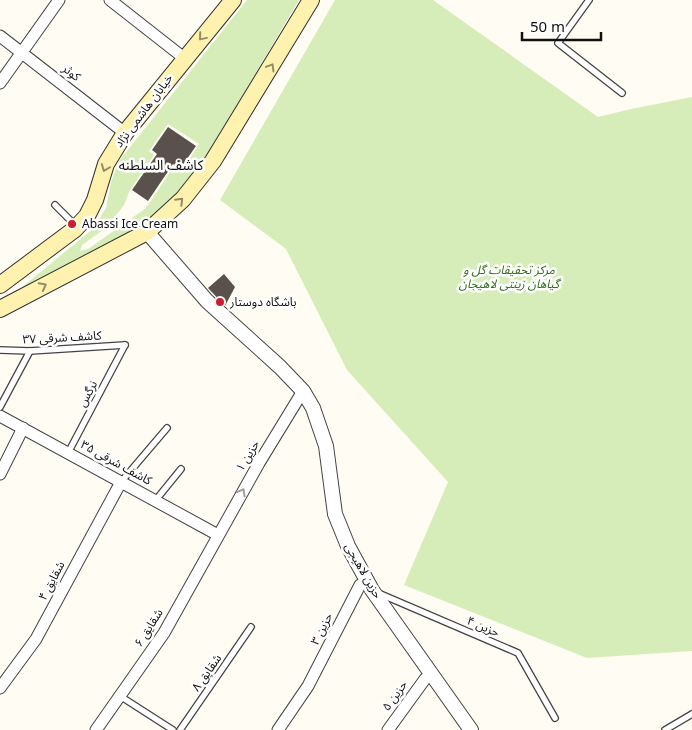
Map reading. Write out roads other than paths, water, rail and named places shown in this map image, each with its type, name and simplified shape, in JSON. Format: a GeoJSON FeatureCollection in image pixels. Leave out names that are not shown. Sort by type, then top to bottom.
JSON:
{"type":"FeatureCollection","features":[{"type":"Feature","properties":{"kind":"main road","name":"خیابان هاشمی نژاد"},"geometry":{"type":"LineString","coordinates":[[0,285],[77,227],[87,216],[95,200],[106,164],[125,133],[233,0]]}},
{"type":"Feature","properties":{"kind":"main road"},"geometry":{"type":"LineString","coordinates":[[0,309],[147,232],[183,199],[213,161],[311,0]]}},
{"type":"Feature","properties":{"kind":"street"},"geometry":{"type":"LineString","coordinates":[[0,83],[59,0]]}},
{"type":"Feature","properties":{"kind":"street"},"geometry":{"type":"LineString","coordinates":[[110,0],[184,58]]}},
{"type":"Feature","properties":{"kind":"street","name":"کوثر"},"geometry":{"type":"LineString","coordinates":[[0,36],[125,133]]}},
{"type":"Feature","properties":{"kind":"street","name":"حزین لاهیجی"},"geometry":{"type":"LineString","coordinates":[[147,232],[207,301],[280,367],[303,391],[319,441],[327,516],[341,554],[470,730]]}},
{"type":"Feature","properties":{"kind":"street","name":"حزین ۱"},"geometry":{"type":"LineString","coordinates":[[218,535],[303,391]]}},
{"type":"Feature","properties":{"kind":"street","name":"کاشف شرقی ۳۵"},"geometry":{"type":"LineString","coordinates":[[0,416],[218,535]]}},
{"type":"Feature","properties":{"kind":"street"},"geometry":{"type":"LineString","coordinates":[[0,474],[23,428]]}},
{"type":"Feature","properties":{"kind":"street","name":"شقایق ۴"},"geometry":{"type":"LineString","coordinates":[[0,688],[36,639],[121,482]]}},
{"type":"Feature","properties":{"kind":"street","name":"شقایق ۶"},"geometry":{"type":"LineString","coordinates":[[96,730],[164,633],[218,535]]}},
{"type":"Feature","properties":{"kind":"street","name":"حزین لاهیجی"},"geometry":{"type":"LineString","coordinates":[[366,588],[460,730]]}},
{"type":"Feature","properties":{"kind":"street","name":"حزین ۳"},"geometry":{"type":"LineString","coordinates":[[278,730],[308,686],[366,588]]}},
{"type":"Feature","properties":{"kind":"street","name":"حزین ۵"},"geometry":{"type":"LineString","coordinates":[[388,730],[425,679]]}},
{"type":"Feature","properties":{"kind":"lane"},"geometry":{"type":"LineString","coordinates":[[589,0],[558,43],[622,93]]}},
{"type":"Feature","properties":{"kind":"lane"},"geometry":{"type":"LineString","coordinates":[[54,205],[77,227]]}},
{"type":"Feature","properties":{"kind":"lane","name":"کاشف شرقی ۳۷"},"geometry":{"type":"LineString","coordinates":[[0,350],[30,351],[125,345]]}},
{"type":"Feature","properties":{"kind":"lane","name":"نرگس"},"geometry":{"type":"LineString","coordinates":[[68,452],[125,345]]}},
{"type":"Feature","properties":{"kind":"lane"},"geometry":{"type":"LineString","coordinates":[[0,407],[30,351]]}},
{"type":"Feature","properties":{"kind":"lane"},"geometry":{"type":"LineString","coordinates":[[121,482],[167,428]]}},
{"type":"Feature","properties":{"kind":"lane"},"geometry":{"type":"LineString","coordinates":[[155,500],[181,469]]}},
{"type":"Feature","properties":{"kind":"lane","name":"حزین ۴"},"geometry":{"type":"LineString","coordinates":[[366,588],[518,653],[554,718]]}},
{"type":"Feature","properties":{"kind":"lane","name":"شقایق ۸"},"geometry":{"type":"LineString","coordinates":[[180,730],[251,627]]}},
{"type":"Feature","properties":{"kind":"lane"},"geometry":{"type":"LineString","coordinates":[[120,696],[173,730]]}},
{"type":"Feature","properties":{"kind":"lane"},"geometry":{"type":"LineString","coordinates":[[665,730],[692,714]]}},
{"type":"Feature","properties":{"kind":"place","name":"Abassi Ice Cream"},"geometry":{"type":"Point","coordinates":[72,224]}},
{"type":"Feature","properties":{"kind":"place","name":"باشگاه دوستار"},"geometry":{"type":"Point","coordinates":[220,302]}},
{"type":"Feature","properties":{"kind":"district","name":"کاشف السلطنه"},"geometry":{"type":"Point","coordinates":[161,165]}},
{"type":"Feature","properties":{"kind":"park label","name":"مرکز تحقیقات گل و گیاهان زینتی لاهیجان"},"geometry":{"type":"Point","coordinates":[509,277]}}]}
